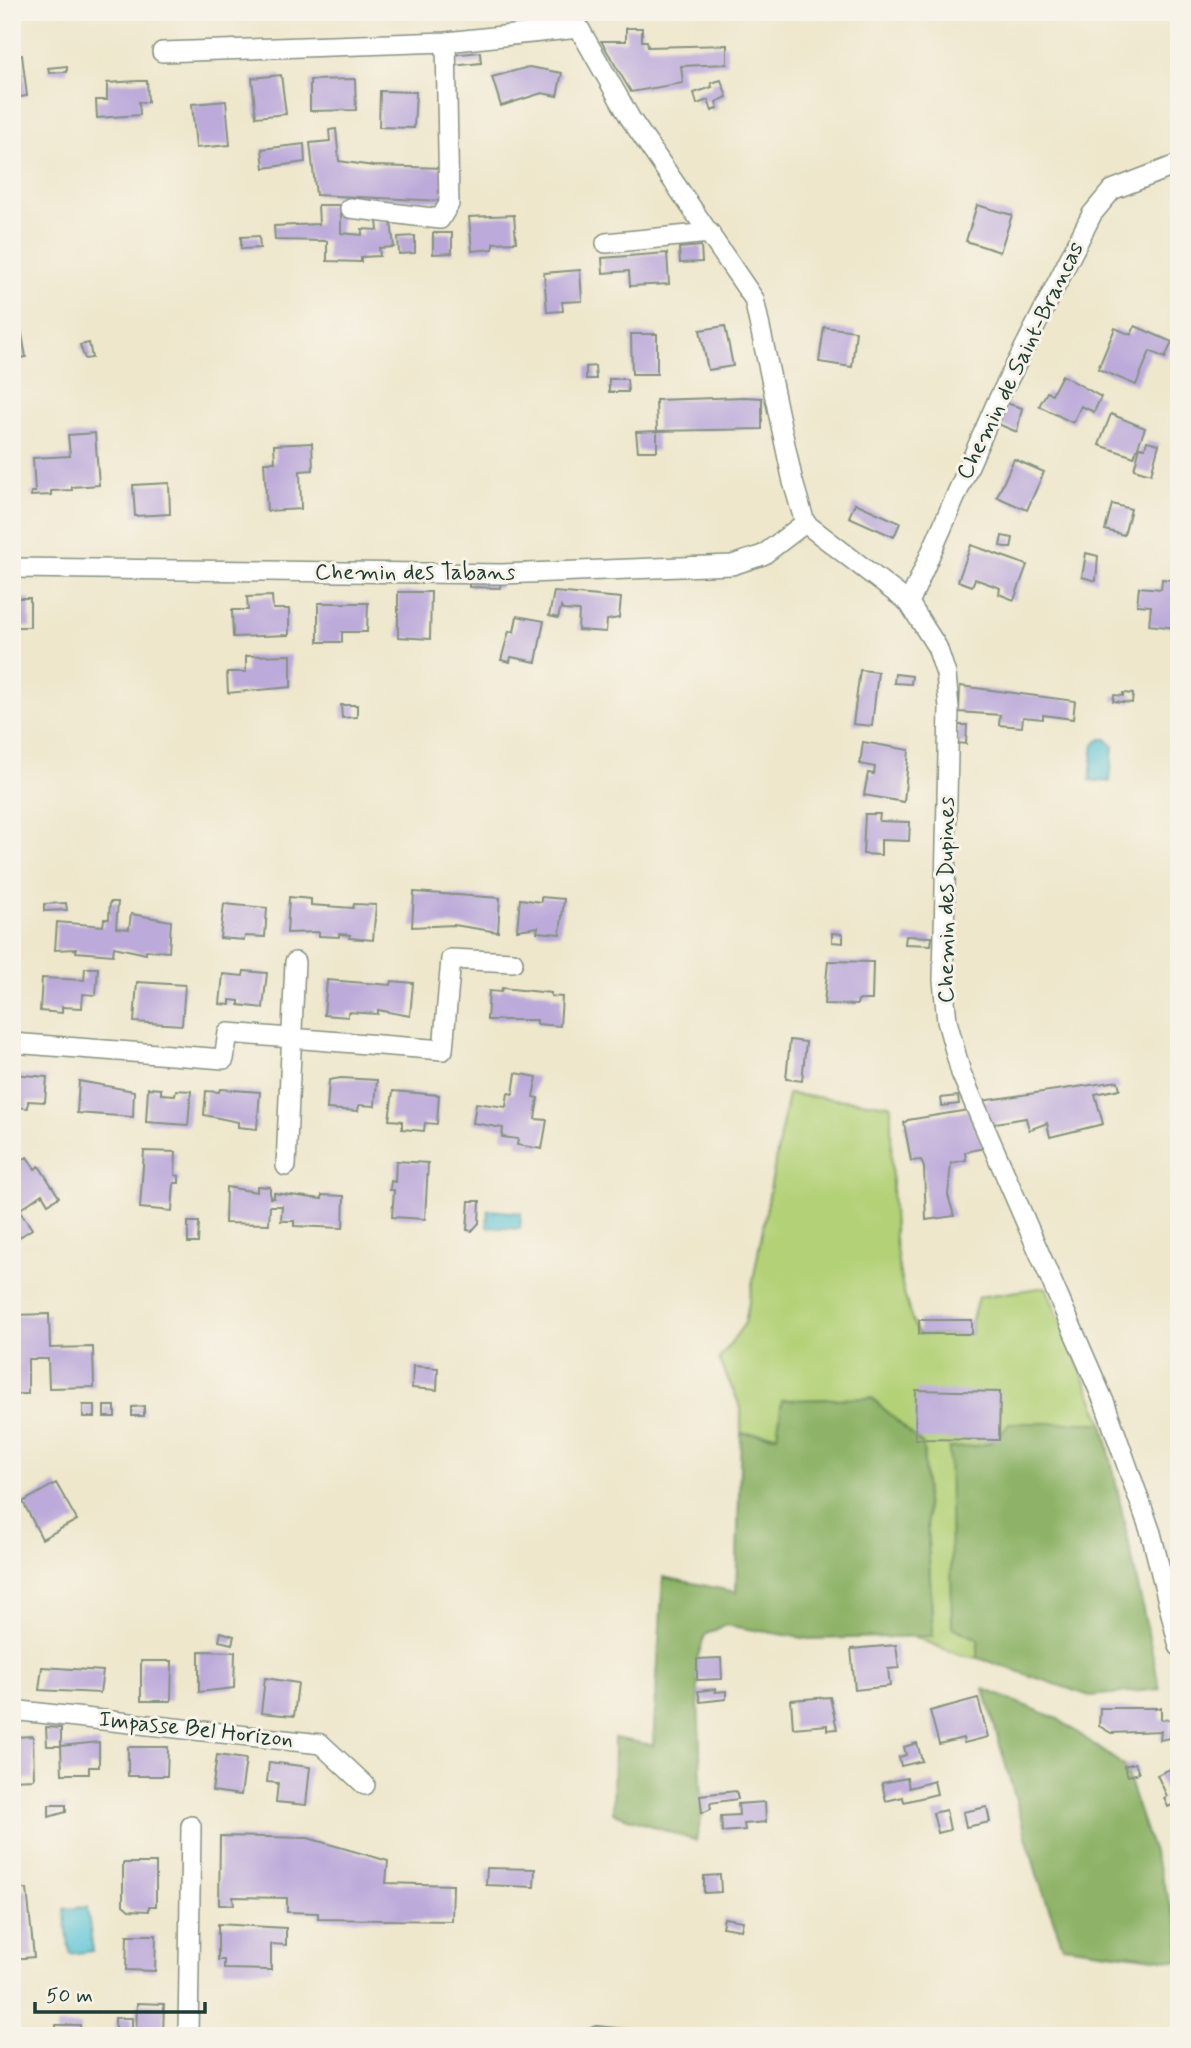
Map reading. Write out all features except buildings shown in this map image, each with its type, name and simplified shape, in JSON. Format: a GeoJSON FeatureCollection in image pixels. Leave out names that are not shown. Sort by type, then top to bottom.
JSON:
{"type":"FeatureCollection","features":[{"type":"Feature","properties":{"kind":"street"},"geometry":{"type":"LineString","coordinates":[[163,52],[446,42],[575,20],[630,118],[754,299],[793,482],[805,523]]}},
{"type":"Feature","properties":{"kind":"street"},"geometry":{"type":"LineString","coordinates":[[349,208],[440,219],[449,204],[446,42]]}},
{"type":"Feature","properties":{"kind":"street","name":"Chemin de Saint-Brancas"},"geometry":{"type":"LineString","coordinates":[[909,603],[996,404],[1093,214],[1112,190],[1179,164]]}},
{"type":"Feature","properties":{"kind":"street"},"geometry":{"type":"LineString","coordinates":[[606,243],[710,233]]}},
{"type":"Feature","properties":{"kind":"street","name":"Chemin des Dupines"},"geometry":{"type":"LineString","coordinates":[[805,523],[909,603],[937,647],[946,674],[949,708],[943,980],[954,1047],[961,1073],[1105,1404],[1151,1533],[1179,1646]]}},
{"type":"Feature","properties":{"kind":"street","name":"Chemin des Tabans"},"geometry":{"type":"LineString","coordinates":[[12,568],[502,574],[732,565],[763,555],[805,523]]}},
{"type":"Feature","properties":{"kind":"street"},"geometry":{"type":"LineString","coordinates":[[12,1043],[224,1059],[228,1034],[443,1050],[451,959],[513,962]]}},
{"type":"Feature","properties":{"kind":"street"},"geometry":{"type":"LineString","coordinates":[[286,1166],[295,962]]}},
{"type":"Feature","properties":{"kind":"street","name":"Impasse Bel Horizon"},"geometry":{"type":"LineString","coordinates":[[12,1710],[321,1744],[365,1785]]}},
{"type":"Feature","properties":{"kind":"street"},"geometry":{"type":"LineString","coordinates":[[188,2036],[191,1826]]}},
{"type":"Feature","properties":{"kind":"green space"},"geometry":{"type":"Polygon","coordinates":[[[788,1094],[891,1105],[892,1192],[897,1252],[901,1281],[918,1334],[972,1334],[972,1320],[978,1297],[1046,1287],[1103,1423],[1010,1423],[999,1440],[981,1446],[978,1658],[959,1655],[912,1636],[933,1635],[923,1445],[915,1439],[741,1433],[741,1408],[719,1359],[745,1323],[788,1094]]]}},
{"type":"Feature","properties":{"kind":"green space"},"geometry":{"type":"Polygon","coordinates":[[[872,1398],[923,1445],[933,1636],[809,1639],[725,1625],[705,1635],[697,1659],[702,1813],[696,1841],[613,1813],[614,1738],[653,1745],[663,1577],[736,1592],[741,1433],[777,1436],[782,1400],[872,1398]]]}},
{"type":"Feature","properties":{"kind":"green space"},"geometry":{"type":"Polygon","coordinates":[[[1009,1423],[1103,1423],[1160,1689],[1090,1696],[978,1658],[978,1639],[952,1627],[949,1448],[991,1442],[1009,1423]]]}},
{"type":"Feature","properties":{"kind":"green space"},"geometry":{"type":"Polygon","coordinates":[[[984,1689],[1058,1719],[1124,1766],[1179,1929],[1179,1961],[1063,1946],[1038,1878],[984,1689]]]}},
{"type":"Feature","properties":{"kind":"water"},"geometry":{"type":"Polygon","coordinates":[[[1106,739],[1113,746],[1110,782],[1090,780],[1094,744],[1106,739]]]}},
{"type":"Feature","properties":{"kind":"water"},"geometry":{"type":"Polygon","coordinates":[[[488,1210],[521,1213],[520,1229],[487,1227],[488,1210]]]}},
{"type":"Feature","properties":{"kind":"water"},"geometry":{"type":"Polygon","coordinates":[[[87,1907],[93,1951],[70,1954],[64,1909],[87,1907]]]}}]}
